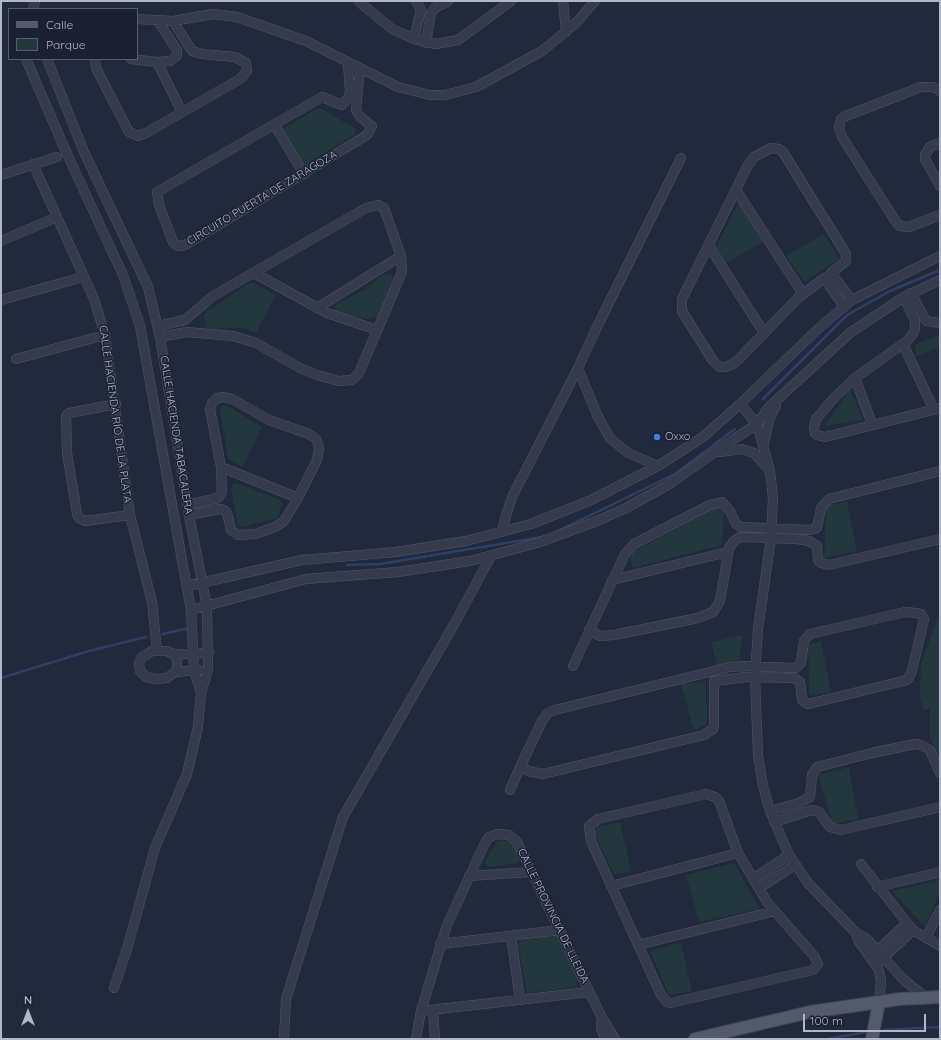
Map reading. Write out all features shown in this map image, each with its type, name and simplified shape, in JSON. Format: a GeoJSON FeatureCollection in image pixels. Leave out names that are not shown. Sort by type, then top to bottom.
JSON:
{"type":"FeatureCollection","features":[{"type":"Feature","properties":{"kind":"main road"},"geometry":{"type":"LineString","coordinates":[[695,1039],[810,1012],[879,1002],[925,997],[940,997]]}},
{"type":"Feature","properties":{"kind":"main road"},"geometry":{"type":"LineString","coordinates":[[872,1039],[879,1002]]}},
{"type":"Feature","properties":{"kind":"street"},"geometry":{"type":"LineString","coordinates":[[358,1],[382,23],[414,39],[426,43],[444,44],[458,40],[511,1]]}},
{"type":"Feature","properties":{"kind":"street"},"geometry":{"type":"LineString","coordinates":[[414,39],[421,10],[416,1]]}},
{"type":"Feature","properties":{"kind":"street"},"geometry":{"type":"LineString","coordinates":[[426,43],[431,13],[435,8],[448,1]]}},
{"type":"Feature","properties":{"kind":"street"},"geometry":{"type":"LineString","coordinates":[[563,1],[566,32]]}},
{"type":"Feature","properties":{"kind":"street"},"geometry":{"type":"LineString","coordinates":[[138,19],[173,21],[202,15],[237,17],[306,41],[398,87],[416,93],[430,95],[458,93],[476,87],[542,51],[582,18],[595,1]]}},
{"type":"Feature","properties":{"kind":"street"},"geometry":{"type":"LineString","coordinates":[[138,60],[157,62],[170,61],[177,56],[177,53],[158,21]]}},
{"type":"Feature","properties":{"kind":"street"},"geometry":{"type":"LineString","coordinates":[[96,60],[96,68],[129,132],[134,135],[142,135],[240,79],[248,71],[248,67],[244,61],[235,56],[202,54],[192,51],[173,21]]}},
{"type":"Feature","properties":{"kind":"street"},"geometry":{"type":"LineString","coordinates":[[26,60],[131,295],[142,334],[191,610],[194,670],[201,693],[198,727],[187,774],[155,848],[127,949],[114,988]]}},
{"type":"Feature","properties":{"kind":"street","name":"CALLE HACIENDA TABACALERA"},"geometry":{"type":"LineString","coordinates":[[46,60],[84,152],[139,265],[148,287],[158,326],[187,505],[207,607],[209,653],[208,669],[201,693]]}},
{"type":"Feature","properties":{"kind":"street"},"geometry":{"type":"LineString","coordinates":[[157,62],[182,112]]}},
{"type":"Feature","properties":{"kind":"street","name":"CIRCUITO PUERTA DE ZARAGOZA"},"geometry":{"type":"LineString","coordinates":[[348,62],[350,92],[349,97],[342,105],[322,97],[275,126],[157,192],[159,205],[173,242],[179,246],[185,245],[304,174],[371,131],[372,126],[360,117],[356,110],[359,78],[362,69]]}},
{"type":"Feature","properties":{"kind":"street"},"geometry":{"type":"LineString","coordinates":[[940,91],[933,87],[921,87],[846,116],[842,119],[839,128],[842,138],[900,226],[909,227],[940,215]]}},
{"type":"Feature","properties":{"kind":"street"},"geometry":{"type":"LineString","coordinates":[[275,126],[304,174]]}},
{"type":"Feature","properties":{"kind":"street"},"geometry":{"type":"LineString","coordinates":[[940,142],[930,147],[925,155],[925,159],[940,186]]}},
{"type":"Feature","properties":{"kind":"street"},"geometry":{"type":"LineString","coordinates":[[771,148],[779,149],[783,152],[846,254],[846,261],[843,265],[803,294],[733,364],[720,367],[713,360],[682,311],[682,299],[736,190],[754,157],[771,148]]}},
{"type":"Feature","properties":{"kind":"street"},"geometry":{"type":"LineString","coordinates":[[1,175],[57,157]]}},
{"type":"Feature","properties":{"kind":"street"},"geometry":{"type":"LineString","coordinates":[[502,532],[512,497],[682,158]]}},
{"type":"Feature","properties":{"kind":"street","name":"CALLE HACIENDA RÍO DE LA PLATA"},"geometry":{"type":"LineString","coordinates":[[33,164],[97,306],[106,336],[130,515],[152,602],[157,651]]}},
{"type":"Feature","properties":{"kind":"street"},"geometry":{"type":"LineString","coordinates":[[736,190],[803,294]]}},
{"type":"Feature","properties":{"kind":"street"},"geometry":{"type":"LineString","coordinates":[[158,326],[185,320],[213,296],[373,206],[384,208],[401,256],[402,272],[356,377],[348,381],[330,380],[245,339],[187,332],[160,337]]}},
{"type":"Feature","properties":{"kind":"street"},"geometry":{"type":"LineString","coordinates":[[1,241],[56,217]]}},
{"type":"Feature","properties":{"kind":"street"},"geometry":{"type":"LineString","coordinates":[[709,246],[764,333]]}},
{"type":"Feature","properties":{"kind":"street"},"geometry":{"type":"LineString","coordinates":[[317,308],[401,256]]}},
{"type":"Feature","properties":{"kind":"street"},"geometry":{"type":"LineString","coordinates":[[187,586],[302,560],[419,549],[466,541],[502,532],[589,501],[658,466],[703,437],[852,300],[940,256]]}},
{"type":"Feature","properties":{"kind":"street"},"geometry":{"type":"LineString","coordinates":[[254,273],[337,318],[377,330]]}},
{"type":"Feature","properties":{"kind":"street"},"geometry":{"type":"LineString","coordinates":[[828,276],[852,300]]}},
{"type":"Feature","properties":{"kind":"street"},"geometry":{"type":"LineString","coordinates":[[828,276],[844,306]]}},
{"type":"Feature","properties":{"kind":"street"},"geometry":{"type":"LineString","coordinates":[[1,300],[83,277]]}},
{"type":"Feature","properties":{"kind":"street"},"geometry":{"type":"LineString","coordinates":[[191,610],[207,607],[306,579],[422,569],[491,556],[537,543],[624,509],[668,485],[757,424],[769,407],[851,332],[908,295],[940,280]]}},
{"type":"Feature","properties":{"kind":"street"},"geometry":{"type":"LineString","coordinates":[[908,295],[926,321],[940,323]]}},
{"type":"Feature","properties":{"kind":"street"},"geometry":{"type":"LineString","coordinates":[[902,344],[937,409],[872,424],[825,437],[817,435],[814,428],[816,419],[855,378],[902,344],[913,334],[916,324],[908,295]]}},
{"type":"Feature","properties":{"kind":"street"},"geometry":{"type":"LineString","coordinates":[[16,359],[106,336]]}},
{"type":"Feature","properties":{"kind":"street"},"geometry":{"type":"LineString","coordinates":[[578,368],[597,415],[610,438],[628,453],[658,466]]}},
{"type":"Feature","properties":{"kind":"street"},"geometry":{"type":"LineString","coordinates":[[855,378],[872,424]]}},
{"type":"Feature","properties":{"kind":"street"},"geometry":{"type":"LineString","coordinates":[[764,444],[770,417],[786,391]]}},
{"type":"Feature","properties":{"kind":"street"},"geometry":{"type":"LineString","coordinates":[[187,505],[221,496],[222,488],[220,467],[210,409],[214,400],[223,397],[232,399],[269,420],[308,434],[316,439],[319,454],[298,498],[281,524],[275,528],[247,535],[234,534],[231,530],[227,513],[224,510],[220,509],[189,515]]}},
{"type":"Feature","properties":{"kind":"street"},"geometry":{"type":"LineString","coordinates":[[116,404],[69,413],[66,416],[67,453],[79,518],[85,522],[130,515]]}},
{"type":"Feature","properties":{"kind":"street"},"geometry":{"type":"LineString","coordinates":[[740,404],[757,424],[764,444],[770,471],[773,498],[772,534],[758,629],[755,677],[758,755],[763,786],[770,811],[789,855],[795,865],[822,898],[856,934],[858,940],[925,997]]}},
{"type":"Feature","properties":{"kind":"street"},"geometry":{"type":"LineString","coordinates":[[715,453],[742,449],[754,453],[770,471]]}},
{"type":"Feature","properties":{"kind":"street"},"geometry":{"type":"LineString","coordinates":[[220,467],[298,498]]}},
{"type":"Feature","properties":{"kind":"street"},"geometry":{"type":"LineString","coordinates":[[589,630],[600,636],[614,635],[698,618],[713,612],[720,601],[728,552],[736,538],[814,529],[818,524],[821,508],[828,499],[940,471]]}},
{"type":"Feature","properties":{"kind":"street"},"geometry":{"type":"LineString","coordinates":[[573,666],[612,580],[630,547],[715,503],[722,502],[725,505],[738,526],[809,541],[817,546],[818,560],[821,563],[829,565],[940,538]]}},
{"type":"Feature","properties":{"kind":"street"},"geometry":{"type":"LineString","coordinates":[[612,580],[728,552]]}},
{"type":"Feature","properties":{"kind":"street"},"geometry":{"type":"LineString","coordinates":[[284,1039],[286,998],[343,817],[456,621],[491,556]]}},
{"type":"Feature","properties":{"kind":"street"},"geometry":{"type":"LineString","coordinates":[[510,790],[539,726],[548,713],[566,707],[712,676],[744,666],[796,668],[801,663],[804,641],[810,634],[905,612],[916,612],[921,614],[924,619],[912,671],[908,678],[903,681],[808,704],[802,700],[800,682],[798,679],[712,676]]}},
{"type":"Feature","properties":{"kind":"street"},"geometry":{"type":"LineString","coordinates":[[175,672],[177,667],[177,659],[173,654],[167,651],[157,651],[146,654],[139,664],[140,671],[146,677],[156,679],[166,678],[175,672],[208,669]]}},
{"type":"Feature","properties":{"kind":"street"},"geometry":{"type":"LineString","coordinates":[[173,654],[209,653]]}},
{"type":"Feature","properties":{"kind":"street"},"geometry":{"type":"LineString","coordinates":[[521,765],[528,771],[543,774],[704,735],[713,729],[714,725],[712,676]]}},
{"type":"Feature","properties":{"kind":"street"},"geometry":{"type":"LineString","coordinates":[[770,811],[799,803],[810,797],[812,775],[817,768],[915,744],[930,750],[940,774]]}},
{"type":"Feature","properties":{"kind":"street"},"geometry":{"type":"LineString","coordinates":[[700,795],[711,795],[715,797],[722,806],[738,853],[775,912],[817,959],[818,964],[816,969],[671,1003],[667,1002],[661,995],[589,836],[590,826],[598,819],[700,795]]}},
{"type":"Feature","properties":{"kind":"street"},"geometry":{"type":"LineString","coordinates":[[774,822],[812,810],[819,812],[830,827],[841,830],[940,807]]}},
{"type":"Feature","properties":{"kind":"street","name":"CALLE PROVINCIA DE LLEIDA"},"geometry":{"type":"LineString","coordinates":[[416,1039],[421,1011],[440,944],[469,876],[487,839],[498,834],[506,834],[514,838],[602,1018],[615,1039]]}},
{"type":"Feature","properties":{"kind":"street"},"geometry":{"type":"LineString","coordinates":[[611,886],[738,853]]}},
{"type":"Feature","properties":{"kind":"street"},"geometry":{"type":"LineString","coordinates":[[753,879],[789,855]]}},
{"type":"Feature","properties":{"kind":"street"},"geometry":{"type":"LineString","coordinates":[[861,864],[877,887],[913,930],[940,946]]}},
{"type":"Feature","properties":{"kind":"street"},"geometry":{"type":"LineString","coordinates":[[759,888],[795,865]]}},
{"type":"Feature","properties":{"kind":"street"},"geometry":{"type":"LineString","coordinates":[[469,876],[531,872]]}},
{"type":"Feature","properties":{"kind":"street"},"geometry":{"type":"LineString","coordinates":[[877,887],[940,872]]}},
{"type":"Feature","properties":{"kind":"street"},"geometry":{"type":"LineString","coordinates":[[926,938],[940,910]]}},
{"type":"Feature","properties":{"kind":"street"},"geometry":{"type":"LineString","coordinates":[[638,945],[775,912]]}},
{"type":"Feature","properties":{"kind":"street"},"geometry":{"type":"LineString","coordinates":[[877,957],[907,923]]}},
{"type":"Feature","properties":{"kind":"street"},"geometry":{"type":"LineString","coordinates":[[440,944],[560,930]]}},
{"type":"Feature","properties":{"kind":"street"},"geometry":{"type":"LineString","coordinates":[[877,957],[913,930]]}},
{"type":"Feature","properties":{"kind":"street"},"geometry":{"type":"LineString","coordinates":[[511,936],[520,1000]]}},
{"type":"Feature","properties":{"kind":"street"},"geometry":{"type":"LineString","coordinates":[[877,957],[881,980],[879,1002]]}},
{"type":"Feature","properties":{"kind":"street"},"geometry":{"type":"LineString","coordinates":[[421,1011],[590,992]]}},
{"type":"Feature","properties":{"kind":"street"},"geometry":{"type":"LineString","coordinates":[[433,1010],[435,1039]]}},
{"type":"Feature","properties":{"kind":"street","name":"CALLE PROVINCIA DE LLEIDA"},"geometry":{"type":"LineString","coordinates":[[602,1018],[601,1028],[604,1039]]}},
{"type":"Feature","properties":{"kind":"green space"},"geometry":{"type":"Polygon","coordinates":[[[316,109],[322,109],[356,129],[355,134],[304,166],[282,129],[316,109]]]}},
{"type":"Feature","properties":{"kind":"green space"},"geometry":{"type":"Polygon","coordinates":[[[739,202],[763,242],[726,263],[716,247],[739,202]]]}},
{"type":"Feature","properties":{"kind":"green space"},"geometry":{"type":"Polygon","coordinates":[[[824,234],[839,259],[804,282],[786,256],[824,234]]]}},
{"type":"Feature","properties":{"kind":"green space"},"geometry":{"type":"Polygon","coordinates":[[[390,274],[392,277],[392,282],[378,316],[366,319],[341,314],[334,310],[337,304],[365,289],[382,276],[390,274]]]}},
{"type":"Feature","properties":{"kind":"green space"},"geometry":{"type":"Polygon","coordinates":[[[250,283],[254,283],[276,295],[256,333],[243,328],[210,329],[206,327],[204,316],[207,311],[250,283]]]}},
{"type":"Feature","properties":{"kind":"green space"},"geometry":{"type":"Polygon","coordinates":[[[940,334],[940,346],[916,357],[915,345],[940,334]]]}},
{"type":"Feature","properties":{"kind":"green space"},"geometry":{"type":"Polygon","coordinates":[[[850,389],[863,420],[825,426],[850,389]]]}},
{"type":"Feature","properties":{"kind":"green space"},"geometry":{"type":"Polygon","coordinates":[[[226,405],[262,427],[242,467],[228,458],[220,411],[222,406],[226,405]]]}},
{"type":"Feature","properties":{"kind":"green space"},"geometry":{"type":"Polygon","coordinates":[[[236,483],[280,500],[283,504],[277,518],[243,527],[238,524],[231,490],[233,485],[236,483]]]}},
{"type":"Feature","properties":{"kind":"green space"},"geometry":{"type":"Polygon","coordinates":[[[847,501],[857,551],[824,558],[826,506],[847,501]]]}},
{"type":"Feature","properties":{"kind":"green space"},"geometry":{"type":"Polygon","coordinates":[[[717,507],[724,512],[722,545],[633,568],[629,554],[717,507]]]}},
{"type":"Feature","properties":{"kind":"green space"},"geometry":{"type":"Polygon","coordinates":[[[940,611],[940,762],[930,737],[930,709],[923,710],[920,698],[920,681],[921,664],[940,611]]]}},
{"type":"Feature","properties":{"kind":"green space"},"geometry":{"type":"Polygon","coordinates":[[[743,635],[739,660],[717,666],[711,642],[743,635]]]}},
{"type":"Feature","properties":{"kind":"green space"},"geometry":{"type":"Polygon","coordinates":[[[821,641],[831,692],[809,696],[808,644],[821,641]]]}},
{"type":"Feature","properties":{"kind":"green space"},"geometry":{"type":"Polygon","coordinates":[[[706,681],[707,725],[694,730],[681,684],[706,681]]]}},
{"type":"Feature","properties":{"kind":"green space"},"geometry":{"type":"Polygon","coordinates":[[[849,767],[858,819],[833,824],[818,775],[849,767]]]}},
{"type":"Feature","properties":{"kind":"green space"},"geometry":{"type":"Polygon","coordinates":[[[620,822],[631,871],[614,875],[594,832],[597,827],[620,822]]]}},
{"type":"Feature","properties":{"kind":"green space"},"geometry":{"type":"Polygon","coordinates":[[[498,841],[510,841],[513,843],[520,858],[518,863],[491,867],[486,865],[485,861],[498,841]]]}},
{"type":"Feature","properties":{"kind":"green space"},"geometry":{"type":"Polygon","coordinates":[[[734,863],[760,909],[699,922],[686,875],[734,863]]]}},
{"type":"Feature","properties":{"kind":"green space"},"geometry":{"type":"Polygon","coordinates":[[[940,880],[940,893],[925,927],[892,891],[940,880]]]}},
{"type":"Feature","properties":{"kind":"green space"},"geometry":{"type":"Polygon","coordinates":[[[556,935],[561,938],[579,978],[574,988],[527,993],[518,944],[523,940],[556,935]]]}},
{"type":"Feature","properties":{"kind":"green space"},"geometry":{"type":"Polygon","coordinates":[[[681,942],[692,991],[669,995],[650,951],[681,942]]]}},
{"type":"Feature","properties":{"kind":"waterway"},"geometry":{"type":"LineString","coordinates":[[763,399],[847,315],[890,291],[940,270]]}},
{"type":"Feature","properties":{"kind":"waterway"},"geometry":{"type":"LineString","coordinates":[[556,532],[675,474],[735,429]]}},
{"type":"Feature","properties":{"kind":"waterway"},"geometry":{"type":"LineString","coordinates":[[347,565],[380,564],[542,537]]}},
{"type":"Feature","properties":{"kind":"waterway"},"geometry":{"type":"LineString","coordinates":[[163,634],[189,628]]}},
{"type":"Feature","properties":{"kind":"waterway"},"geometry":{"type":"LineString","coordinates":[[1,678],[89,651],[146,637]]}},
{"type":"Feature","properties":{"kind":"waterway"},"geometry":{"type":"LineString","coordinates":[[883,1030],[940,1027]]}},
{"type":"Feature","properties":{"kind":"waterway"},"geometry":{"type":"LineString","coordinates":[[828,1039],[866,1032]]}},
{"type":"Feature","properties":{"kind":"place","name":"Oxxo"},"geometry":{"type":"Point","coordinates":[657,437]}}]}
